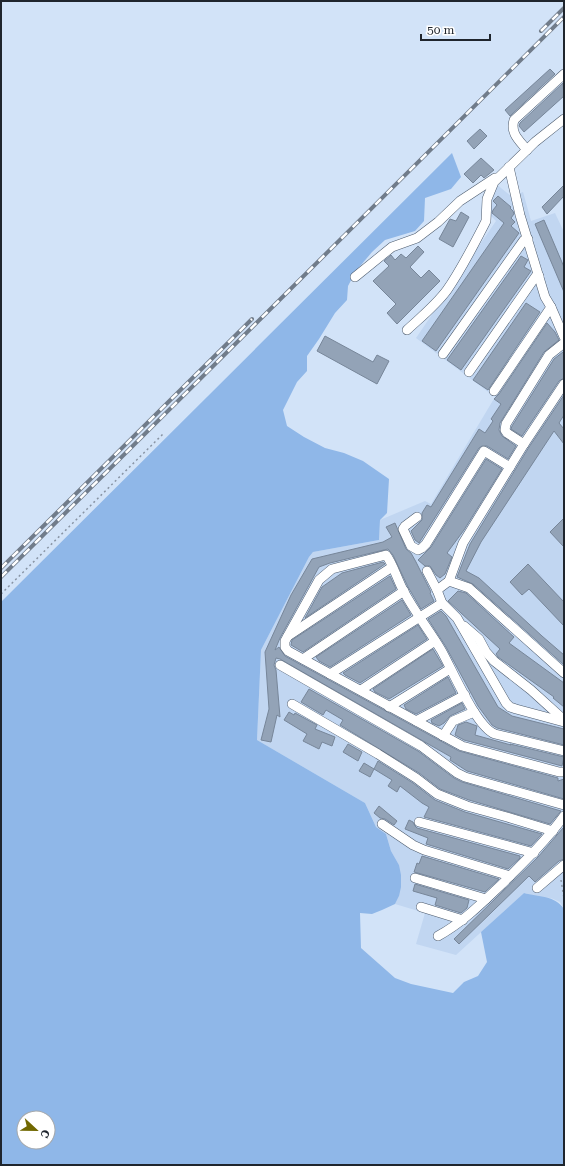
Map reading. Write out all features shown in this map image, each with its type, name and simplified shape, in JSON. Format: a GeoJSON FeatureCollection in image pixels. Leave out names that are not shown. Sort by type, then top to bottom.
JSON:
{"type":"FeatureCollection","features":[{"type":"Feature","properties":{"kind":"street"},"geometry":{"type":"LineString","coordinates":[[527,150],[515,136],[512,126],[514,120],[564,74]]}},
{"type":"Feature","properties":{"kind":"street"},"geometry":{"type":"LineString","coordinates":[[355,277],[392,247],[417,238],[438,222],[460,201],[509,168],[527,150],[564,119]]}},
{"type":"Feature","properties":{"kind":"street"},"geometry":{"type":"LineString","coordinates":[[509,168],[520,214],[545,297],[564,337]]}},
{"type":"Feature","properties":{"kind":"street"},"geometry":{"type":"LineString","coordinates":[[407,330],[436,302],[456,276],[484,227],[486,221],[488,195],[494,182],[500,175]]}},
{"type":"Feature","properties":{"kind":"street"},"geometry":{"type":"LineString","coordinates":[[444,354],[524,240],[528,239]]}},
{"type":"Feature","properties":{"kind":"street"},"geometry":{"type":"LineString","coordinates":[[469,372],[536,276],[539,276]]}},
{"type":"Feature","properties":{"kind":"street"},"geometry":{"type":"LineString","coordinates":[[494,391],[551,307]]}},
{"type":"Feature","properties":{"kind":"street"},"geometry":{"type":"LineString","coordinates":[[524,444],[507,433],[504,427],[550,355],[564,343]]}},
{"type":"Feature","properties":{"kind":"street"},"geometry":{"type":"LineString","coordinates":[[437,590],[449,581],[463,543],[524,444],[564,384]]}},
{"type":"Feature","properties":{"kind":"street"},"geometry":{"type":"LineString","coordinates":[[417,517],[403,529],[411,546],[418,550],[426,544],[484,450],[510,467]]}},
{"type":"Feature","properties":{"kind":"street"},"geometry":{"type":"LineString","coordinates":[[564,751],[491,732],[484,726],[474,712],[435,641],[404,591],[386,555],[328,571],[319,580],[285,641],[285,647],[288,651],[443,736],[468,748],[559,772],[564,772]]}},
{"type":"Feature","properties":{"kind":"street"},"geometry":{"type":"LineString","coordinates":[[287,637],[392,567]]}},
{"type":"Feature","properties":{"kind":"street"},"geometry":{"type":"LineString","coordinates":[[427,571],[442,602],[479,639],[494,661],[531,690],[564,721]]}},
{"type":"Feature","properties":{"kind":"street"},"geometry":{"type":"LineString","coordinates":[[449,581],[469,588],[564,673]]}},
{"type":"Feature","properties":{"kind":"street"},"geometry":{"type":"LineString","coordinates":[[303,659],[404,591]]}},
{"type":"Feature","properties":{"kind":"street"},"geometry":{"type":"LineString","coordinates":[[330,674],[442,602]]}},
{"type":"Feature","properties":{"kind":"street"},"geometry":{"type":"LineString","coordinates":[[457,618],[506,703],[510,707],[564,721]]}},
{"type":"Feature","properties":{"kind":"street"},"geometry":{"type":"LineString","coordinates":[[361,690],[435,641]]}},
{"type":"Feature","properties":{"kind":"street"},"geometry":{"type":"LineString","coordinates":[[280,665],[421,746],[457,773],[465,777],[564,805]]}},
{"type":"Feature","properties":{"kind":"street"},"geometry":{"type":"LineString","coordinates":[[389,706],[450,669]]}},
{"type":"Feature","properties":{"kind":"street"},"geometry":{"type":"LineString","coordinates":[[416,721],[465,695]]}},
{"type":"Feature","properties":{"kind":"street"},"geometry":{"type":"LineString","coordinates":[[292,704],[378,754],[416,778],[437,794],[467,806],[507,816],[553,831]]}},
{"type":"Feature","properties":{"kind":"street"},"geometry":{"type":"LineString","coordinates":[[443,736],[453,721],[474,712]]}},
{"type":"Feature","properties":{"kind":"street"},"geometry":{"type":"LineString","coordinates":[[438,936],[453,928],[486,899],[534,853],[564,816]]}},
{"type":"Feature","properties":{"kind":"street"},"geometry":{"type":"LineString","coordinates":[[419,822],[534,853]]}},
{"type":"Feature","properties":{"kind":"street"},"geometry":{"type":"LineString","coordinates":[[382,824],[413,845],[424,850],[510,876]]}},
{"type":"Feature","properties":{"kind":"street"},"geometry":{"type":"LineString","coordinates":[[537,888],[562,867]]}},
{"type":"Feature","properties":{"kind":"street"},"geometry":{"type":"LineString","coordinates":[[415,878],[486,899]]}},
{"type":"Feature","properties":{"kind":"street"},"geometry":{"type":"LineString","coordinates":[[421,907],[463,920]]}},
{"type":"Feature","properties":{"kind":"path"},"geometry":{"type":"LineString","coordinates":[[1,594],[162,434]]}},
{"type":"Feature","properties":{"kind":"path"},"geometry":{"type":"LineString","coordinates":[[562,867],[564,898]]}},
{"type":"Feature","properties":{"kind":"shaded area"},"geometry":{"type":"Polygon","coordinates":[[[452,153],[461,177],[451,189],[425,198],[424,221],[415,231],[385,240],[372,252],[356,271],[348,286],[347,300],[335,313],[307,356],[307,371],[297,382],[283,410],[287,426],[325,448],[344,453],[363,461],[389,479],[387,513],[380,520],[379,540],[313,552],[309,557],[261,650],[257,740],[365,803],[376,827],[386,834],[391,851],[399,865],[401,887],[395,904],[372,914],[360,913],[361,948],[395,978],[411,984],[453,993],[464,982],[478,976],[487,962],[481,932],[524,893],[546,897],[556,901],[564,909],[564,1165],[1,1165],[1,602],[452,153]]]}},
{"type":"Feature","properties":{"kind":"shaded area"},"geometry":{"type":"Polygon","coordinates":[[[496,184],[511,196],[523,192],[531,221],[555,213],[564,232],[564,909],[560,902],[551,898],[537,897],[524,893],[456,955],[416,944],[425,913],[395,904],[399,896],[399,865],[391,851],[386,834],[376,827],[365,803],[257,740],[261,650],[313,552],[379,540],[380,520],[425,501],[431,504],[495,397],[416,338],[496,221],[488,213],[489,199],[496,184]]]}},
{"type":"Feature","properties":{"kind":"building"},"geometry":{"type":"Polygon","coordinates":[[[550,69],[555,74],[510,116],[505,110],[550,69]]]}},
{"type":"Feature","properties":{"kind":"building"},"geometry":{"type":"Polygon","coordinates":[[[563,83],[564,96],[524,132],[519,126],[520,123],[563,83]]]}},
{"type":"Feature","properties":{"kind":"building"},"geometry":{"type":"Polygon","coordinates":[[[480,129],[487,136],[474,149],[467,141],[480,129]]]}},
{"type":"Feature","properties":{"kind":"building"},"geometry":{"type":"Polygon","coordinates":[[[481,158],[494,170],[484,178],[481,175],[473,183],[464,174],[481,158]]]}},
{"type":"Feature","properties":{"kind":"building"},"geometry":{"type":"Polygon","coordinates":[[[564,185],[564,196],[547,214],[542,207],[564,185]]]}},
{"type":"Feature","properties":{"kind":"building"},"geometry":{"type":"Polygon","coordinates":[[[498,196],[511,207],[510,208],[514,214],[511,218],[515,222],[511,226],[519,233],[436,351],[422,341],[504,223],[492,213],[497,205],[493,201],[498,196]]]}},
{"type":"Feature","properties":{"kind":"building"},"geometry":{"type":"Polygon","coordinates":[[[461,212],[469,217],[453,247],[439,239],[450,219],[456,221],[461,212]]]}},
{"type":"Feature","properties":{"kind":"building"},"geometry":{"type":"Polygon","coordinates":[[[544,220],[564,267],[564,292],[535,224],[544,220]]]}},
{"type":"Feature","properties":{"kind":"building"},"geometry":{"type":"Polygon","coordinates":[[[418,246],[424,252],[410,267],[421,278],[429,270],[440,281],[397,324],[387,313],[396,304],[373,281],[389,266],[384,261],[391,255],[395,260],[401,254],[406,258],[418,246]]]}},
{"type":"Feature","properties":{"kind":"building"},"geometry":{"type":"Polygon","coordinates":[[[521,256],[528,260],[524,267],[531,271],[461,370],[447,360],[521,256]]]}},
{"type":"Feature","properties":{"kind":"building"},"geometry":{"type":"Polygon","coordinates":[[[526,303],[540,312],[488,390],[473,380],[526,303]]]}},
{"type":"Feature","properties":{"kind":"building"},"geometry":{"type":"Polygon","coordinates":[[[547,323],[555,332],[559,340],[544,352],[500,423],[499,430],[502,436],[516,446],[508,459],[487,446],[482,446],[479,448],[419,543],[415,540],[411,531],[422,520],[422,513],[427,505],[431,507],[479,429],[485,433],[493,421],[491,419],[501,404],[494,399],[499,394],[547,323]]]}},
{"type":"Feature","properties":{"kind":"building"},"geometry":{"type":"Polygon","coordinates":[[[325,336],[373,362],[377,355],[389,361],[377,384],[317,351],[325,336]]]}},
{"type":"Feature","properties":{"kind":"building"},"geometry":{"type":"Polygon","coordinates":[[[563,352],[564,378],[559,381],[522,436],[511,429],[512,426],[554,359],[563,352]]]}},
{"type":"Feature","properties":{"kind":"building"},"geometry":{"type":"Polygon","coordinates":[[[564,395],[564,415],[559,423],[564,429],[564,444],[554,431],[481,542],[466,571],[479,578],[564,655],[564,665],[473,584],[457,577],[470,544],[529,447],[564,395]]]}},
{"type":"Feature","properties":{"kind":"building"},"geometry":{"type":"Polygon","coordinates":[[[486,459],[502,469],[464,530],[447,553],[452,557],[445,574],[440,578],[430,566],[425,566],[418,560],[431,547],[486,459]]]}},
{"type":"Feature","properties":{"kind":"building"},"geometry":{"type":"Polygon","coordinates":[[[564,518],[564,547],[550,532],[564,518]]]}},
{"type":"Feature","properties":{"kind":"building"},"geometry":{"type":"Polygon","coordinates":[[[395,523],[406,549],[411,553],[416,562],[434,601],[421,609],[408,587],[393,555],[388,549],[330,563],[319,567],[280,638],[275,650],[279,647],[285,656],[459,751],[558,778],[558,781],[564,779],[564,799],[467,771],[450,760],[451,757],[276,658],[274,665],[276,670],[280,717],[277,715],[271,742],[261,740],[269,709],[265,652],[291,595],[312,559],[383,542],[392,537],[386,527],[395,523]]]}},
{"type":"Feature","properties":{"kind":"building"},"geometry":{"type":"Polygon","coordinates":[[[383,562],[385,564],[305,618],[322,587],[342,573],[383,562]]]}},
{"type":"Feature","properties":{"kind":"building"},"geometry":{"type":"Polygon","coordinates":[[[528,564],[564,602],[564,626],[529,589],[522,595],[510,582],[528,564]]]}},
{"type":"Feature","properties":{"kind":"building"},"geometry":{"type":"Polygon","coordinates":[[[390,576],[396,589],[303,652],[291,645],[292,640],[390,576]]]}},
{"type":"Feature","properties":{"kind":"building"},"geometry":{"type":"Polygon","coordinates":[[[458,591],[466,593],[514,637],[509,643],[564,683],[564,707],[553,698],[554,697],[498,657],[496,654],[500,649],[448,601],[458,591]]]}},
{"type":"Feature","properties":{"kind":"building"},"geometry":{"type":"Polygon","coordinates":[[[402,600],[411,615],[330,667],[319,661],[316,657],[402,600]]]}},
{"type":"Feature","properties":{"kind":"building"},"geometry":{"type":"Polygon","coordinates":[[[441,611],[446,616],[498,707],[512,716],[564,729],[564,745],[497,728],[492,725],[478,706],[446,647],[428,619],[441,611]]]}},
{"type":"Feature","properties":{"kind":"building"},"geometry":{"type":"Polygon","coordinates":[[[418,625],[427,639],[360,683],[343,673],[418,625]]]}},
{"type":"Feature","properties":{"kind":"building"},"geometry":{"type":"Polygon","coordinates":[[[433,649],[443,666],[389,699],[375,692],[373,689],[433,649]]]}},
{"type":"Feature","properties":{"kind":"building"},"geometry":{"type":"Polygon","coordinates":[[[448,677],[456,693],[416,714],[406,709],[404,705],[448,677]]]}},
{"type":"Feature","properties":{"kind":"building"},"geometry":{"type":"Polygon","coordinates":[[[309,689],[418,751],[454,778],[462,782],[561,811],[550,824],[469,800],[440,789],[419,773],[340,725],[343,720],[326,710],[323,715],[301,702],[309,689]]]}},
{"type":"Feature","properties":{"kind":"building"},"geometry":{"type":"Polygon","coordinates":[[[462,703],[465,709],[450,716],[444,723],[439,726],[432,723],[431,720],[462,703]]]}},
{"type":"Feature","properties":{"kind":"building"},"geometry":{"type":"Polygon","coordinates":[[[289,712],[294,715],[295,713],[317,725],[315,729],[335,737],[332,746],[322,742],[319,749],[303,741],[307,734],[284,720],[289,712]]]}},
{"type":"Feature","properties":{"kind":"building"},"geometry":{"type":"Polygon","coordinates":[[[466,722],[477,726],[475,735],[564,757],[562,766],[464,740],[455,735],[458,725],[466,722]]]}},
{"type":"Feature","properties":{"kind":"building"},"geometry":{"type":"Polygon","coordinates":[[[348,744],[362,752],[358,761],[343,752],[348,744]]]}},
{"type":"Feature","properties":{"kind":"building"},"geometry":{"type":"Polygon","coordinates":[[[378,761],[413,783],[435,800],[465,812],[542,834],[531,846],[424,817],[429,807],[400,786],[397,792],[388,786],[392,780],[374,769],[378,761]]]}},
{"type":"Feature","properties":{"kind":"building"},"geometry":{"type":"Polygon","coordinates":[[[364,763],[374,769],[370,777],[359,771],[364,763]]]}},
{"type":"Feature","properties":{"kind":"building"},"geometry":{"type":"Polygon","coordinates":[[[379,806],[397,821],[394,825],[385,819],[380,818],[374,813],[379,806]]]}},
{"type":"Feature","properties":{"kind":"building"},"geometry":{"type":"Polygon","coordinates":[[[409,820],[413,822],[417,828],[520,856],[520,858],[508,869],[426,844],[428,838],[405,829],[409,820]]]}},
{"type":"Feature","properties":{"kind":"building"},"geometry":{"type":"Polygon","coordinates":[[[563,828],[564,859],[559,861],[535,882],[529,876],[459,944],[454,939],[538,857],[563,828]]]}},
{"type":"Feature","properties":{"kind":"building"},"geometry":{"type":"Polygon","coordinates":[[[422,856],[499,879],[485,892],[414,872],[417,863],[419,864],[422,856]]]}},
{"type":"Feature","properties":{"kind":"building"},"geometry":{"type":"Polygon","coordinates":[[[415,884],[469,900],[467,908],[461,913],[435,905],[437,898],[413,891],[415,884]]]}},
{"type":"Feature","properties":{"kind":"railway"},"geometry":{"type":"LineString","coordinates":[[541,31],[564,8]]}},
{"type":"Feature","properties":{"kind":"railway"},"geometry":{"type":"LineString","coordinates":[[1,577],[564,17]]}},
{"type":"Feature","properties":{"kind":"railway"},"geometry":{"type":"LineString","coordinates":[[1,568],[252,319]]}}]}
